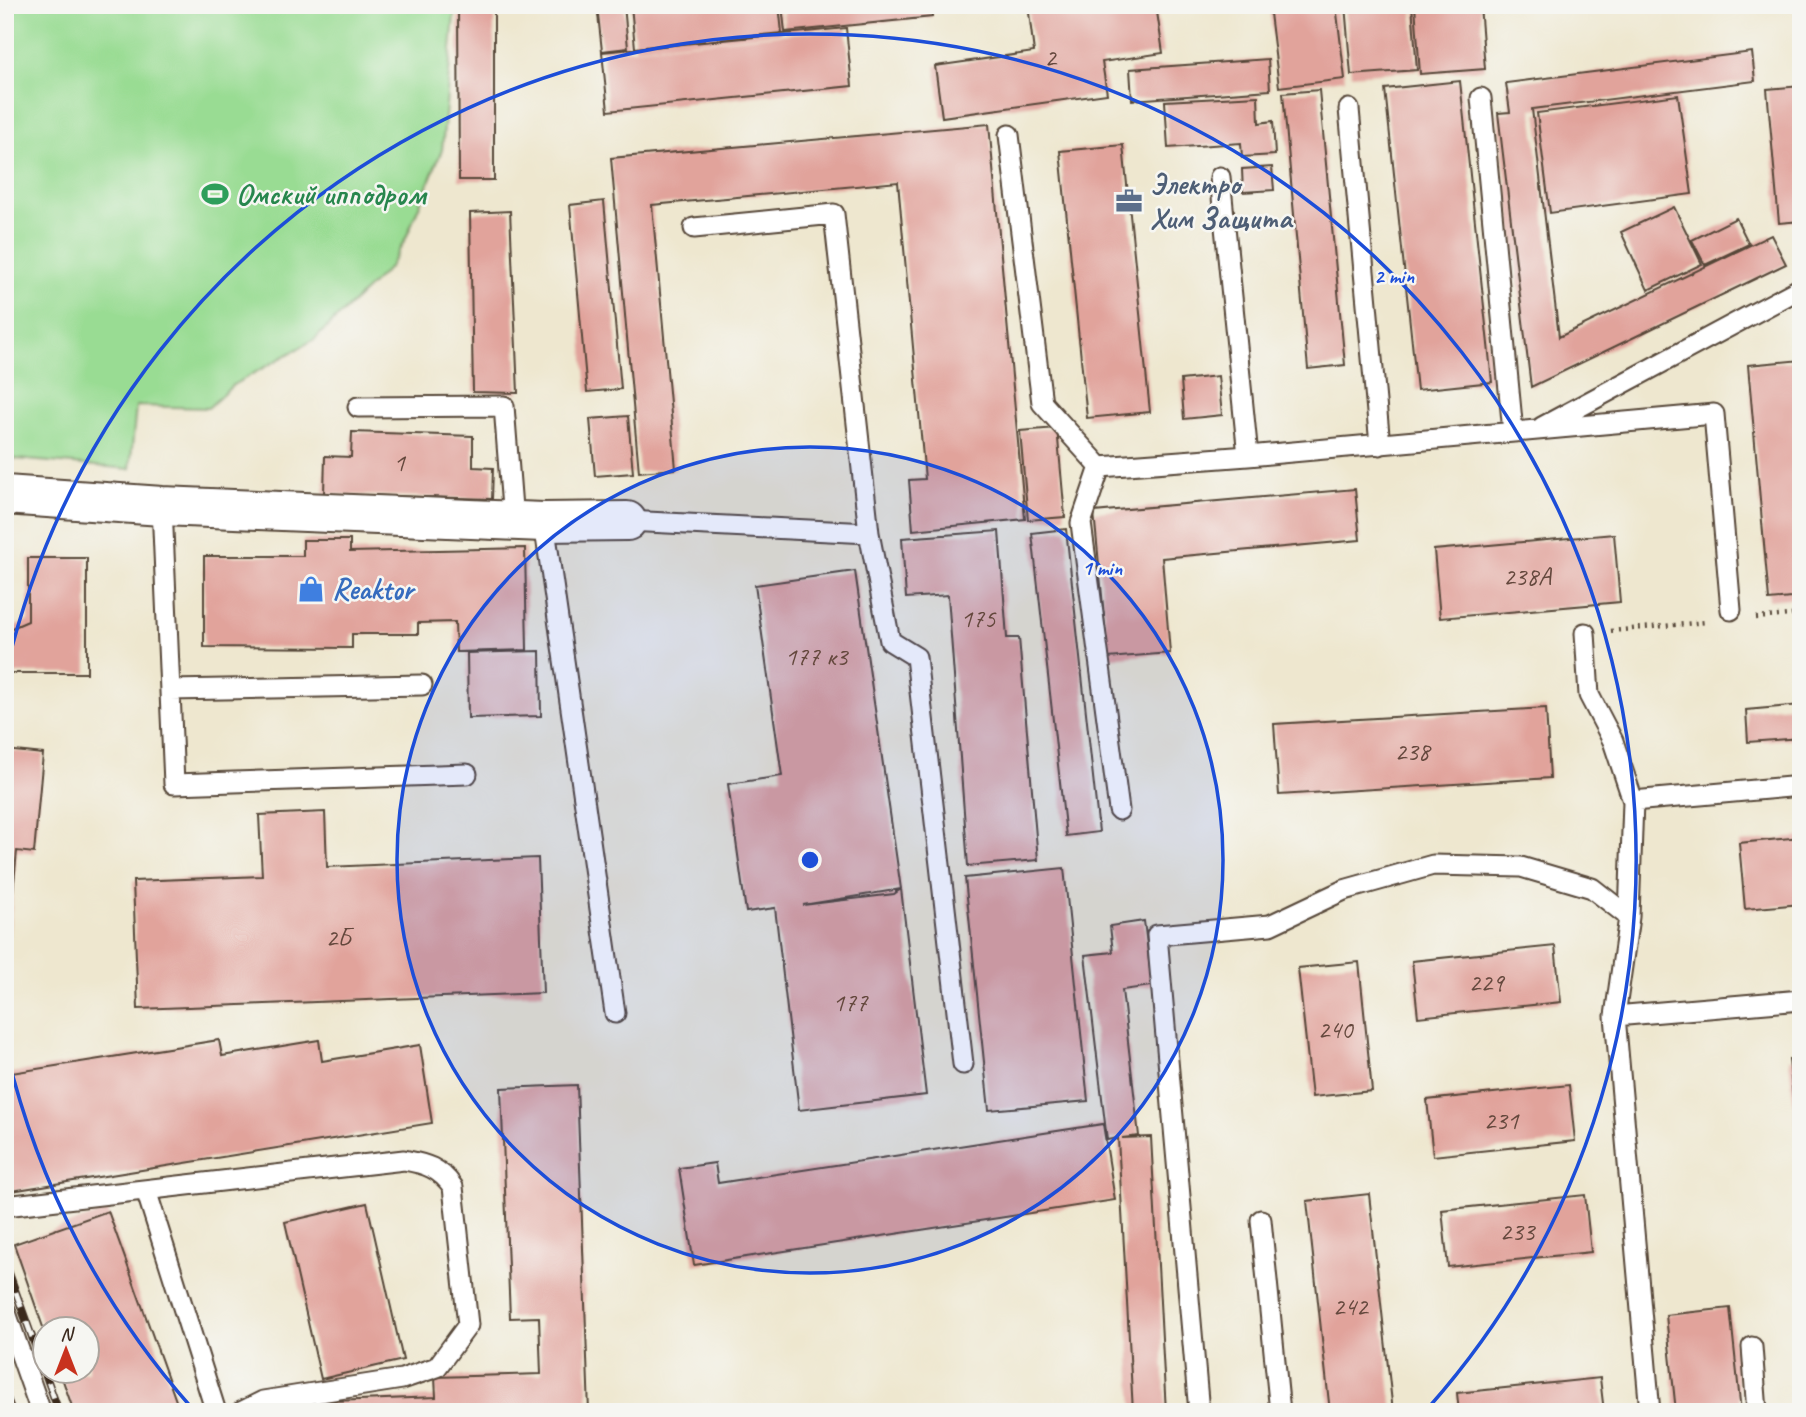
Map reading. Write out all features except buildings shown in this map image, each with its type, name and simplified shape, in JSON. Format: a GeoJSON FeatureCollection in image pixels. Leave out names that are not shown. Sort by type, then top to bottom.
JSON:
{"type":"FeatureCollection","features":[{"type":"Feature","properties":{"kind":"street"},"geometry":{"type":"LineString","coordinates":[[5,495],[162,506],[529,522],[627,521]]}},
{"type":"Feature","properties":{"kind":"lane"},"geometry":{"type":"LineString","coordinates":[[1481,98],[1513,432]]}},
{"type":"Feature","properties":{"kind":"lane"},"geometry":{"type":"LineString","coordinates":[[1349,109],[1380,445]]}},
{"type":"Feature","properties":{"kind":"lane"},"geometry":{"type":"LineString","coordinates":[[1009,135],[1042,403],[1100,467]]}},
{"type":"Feature","properties":{"kind":"lane"},"geometry":{"type":"LineString","coordinates":[[1220,177],[1248,456]]}},
{"type":"Feature","properties":{"kind":"lane"},"geometry":{"type":"LineString","coordinates":[[694,228],[834,214],[869,533],[890,641],[916,657],[963,1064]]}},
{"type":"Feature","properties":{"kind":"lane"},"geometry":{"type":"LineString","coordinates":[[1535,430],[1801,288]]}},
{"type":"Feature","properties":{"kind":"lane"},"geometry":{"type":"LineString","coordinates":[[358,407],[504,406],[529,522],[615,1013]]}},
{"type":"Feature","properties":{"kind":"lane"},"geometry":{"type":"LineString","coordinates":[[1100,467],[1380,445],[1714,414],[1732,615]]}},
{"type":"Feature","properties":{"kind":"lane"},"geometry":{"type":"LineString","coordinates":[[1100,467],[1081,523],[1119,810]]}},
{"type":"Feature","properties":{"kind":"lane"},"geometry":{"type":"LineString","coordinates":[[162,506],[174,784],[467,774]]}},
{"type":"Feature","properties":{"kind":"lane"},"geometry":{"type":"LineString","coordinates":[[627,521],[869,533]]}},
{"type":"Feature","properties":{"kind":"lane"},"geometry":{"type":"LineString","coordinates":[[1585,633],[1589,695],[1613,741],[1633,802],[1629,917],[1615,1016],[1650,1412]]}},
{"type":"Feature","properties":{"kind":"lane"},"geometry":{"type":"LineString","coordinates":[[170,690],[422,685]]}},
{"type":"Feature","properties":{"kind":"lane"},"geometry":{"type":"LineString","coordinates":[[1633,802],[1801,786]]}},
{"type":"Feature","properties":{"kind":"lane"},"geometry":{"type":"LineString","coordinates":[[1199,1412],[1157,935],[1270,925],[1344,890],[1433,865],[1521,867],[1592,888],[1629,917]]}},
{"type":"Feature","properties":{"kind":"lane"},"geometry":{"type":"LineString","coordinates":[[1615,1016],[1801,1000]]}},
{"type":"Feature","properties":{"kind":"lane"},"geometry":{"type":"LineString","coordinates":[[5,1206],[404,1160],[430,1165],[444,1174],[453,1187],[468,1325],[437,1367],[402,1379],[262,1401],[241,1412]]}},
{"type":"Feature","properties":{"kind":"lane"},"geometry":{"type":"LineString","coordinates":[[146,1190],[216,1412]]}},
{"type":"Feature","properties":{"kind":"lane"},"geometry":{"type":"LineString","coordinates":[[1261,1220],[1280,1412]]}},
{"type":"Feature","properties":{"kind":"lane"},"geometry":{"type":"LineString","coordinates":[[5,1310],[41,1412]]}},
{"type":"Feature","properties":{"kind":"lane"},"geometry":{"type":"LineString","coordinates":[[1752,1347],[1757,1412]]}},
{"type":"Feature","properties":{"kind":"path"},"geometry":{"type":"LineString","coordinates":[[1585,633],[1732,615],[1801,614]]}},
{"type":"Feature","properties":{"kind":"green space","name":"Омский ипподром"},"geometry":{"type":"Polygon","coordinates":[[[5,5],[455,5],[442,150],[406,238],[389,268],[315,339],[233,385],[208,408],[136,406],[130,469],[5,458],[5,5]]]}},
{"type":"Feature","properties":{"kind":"railway"},"geometry":{"type":"LineString","coordinates":[[5,1262],[59,1412]]}},
{"type":"Feature","properties":{"kind":"railway"},"geometry":{"type":"LineString","coordinates":[[5,1393],[12,1412]]}},
{"type":"Feature","properties":{"kind":"place","name":"Омский ипподром"},"geometry":{"type":"Point","coordinates":[215,194]}},
{"type":"Feature","properties":{"kind":"place","name":"Электро Хим Защита"},"geometry":{"type":"Point","coordinates":[1129,201]}},
{"type":"Feature","properties":{"kind":"place","name":"Reaktor"},"geometry":{"type":"Point","coordinates":[311,589]}}]}
